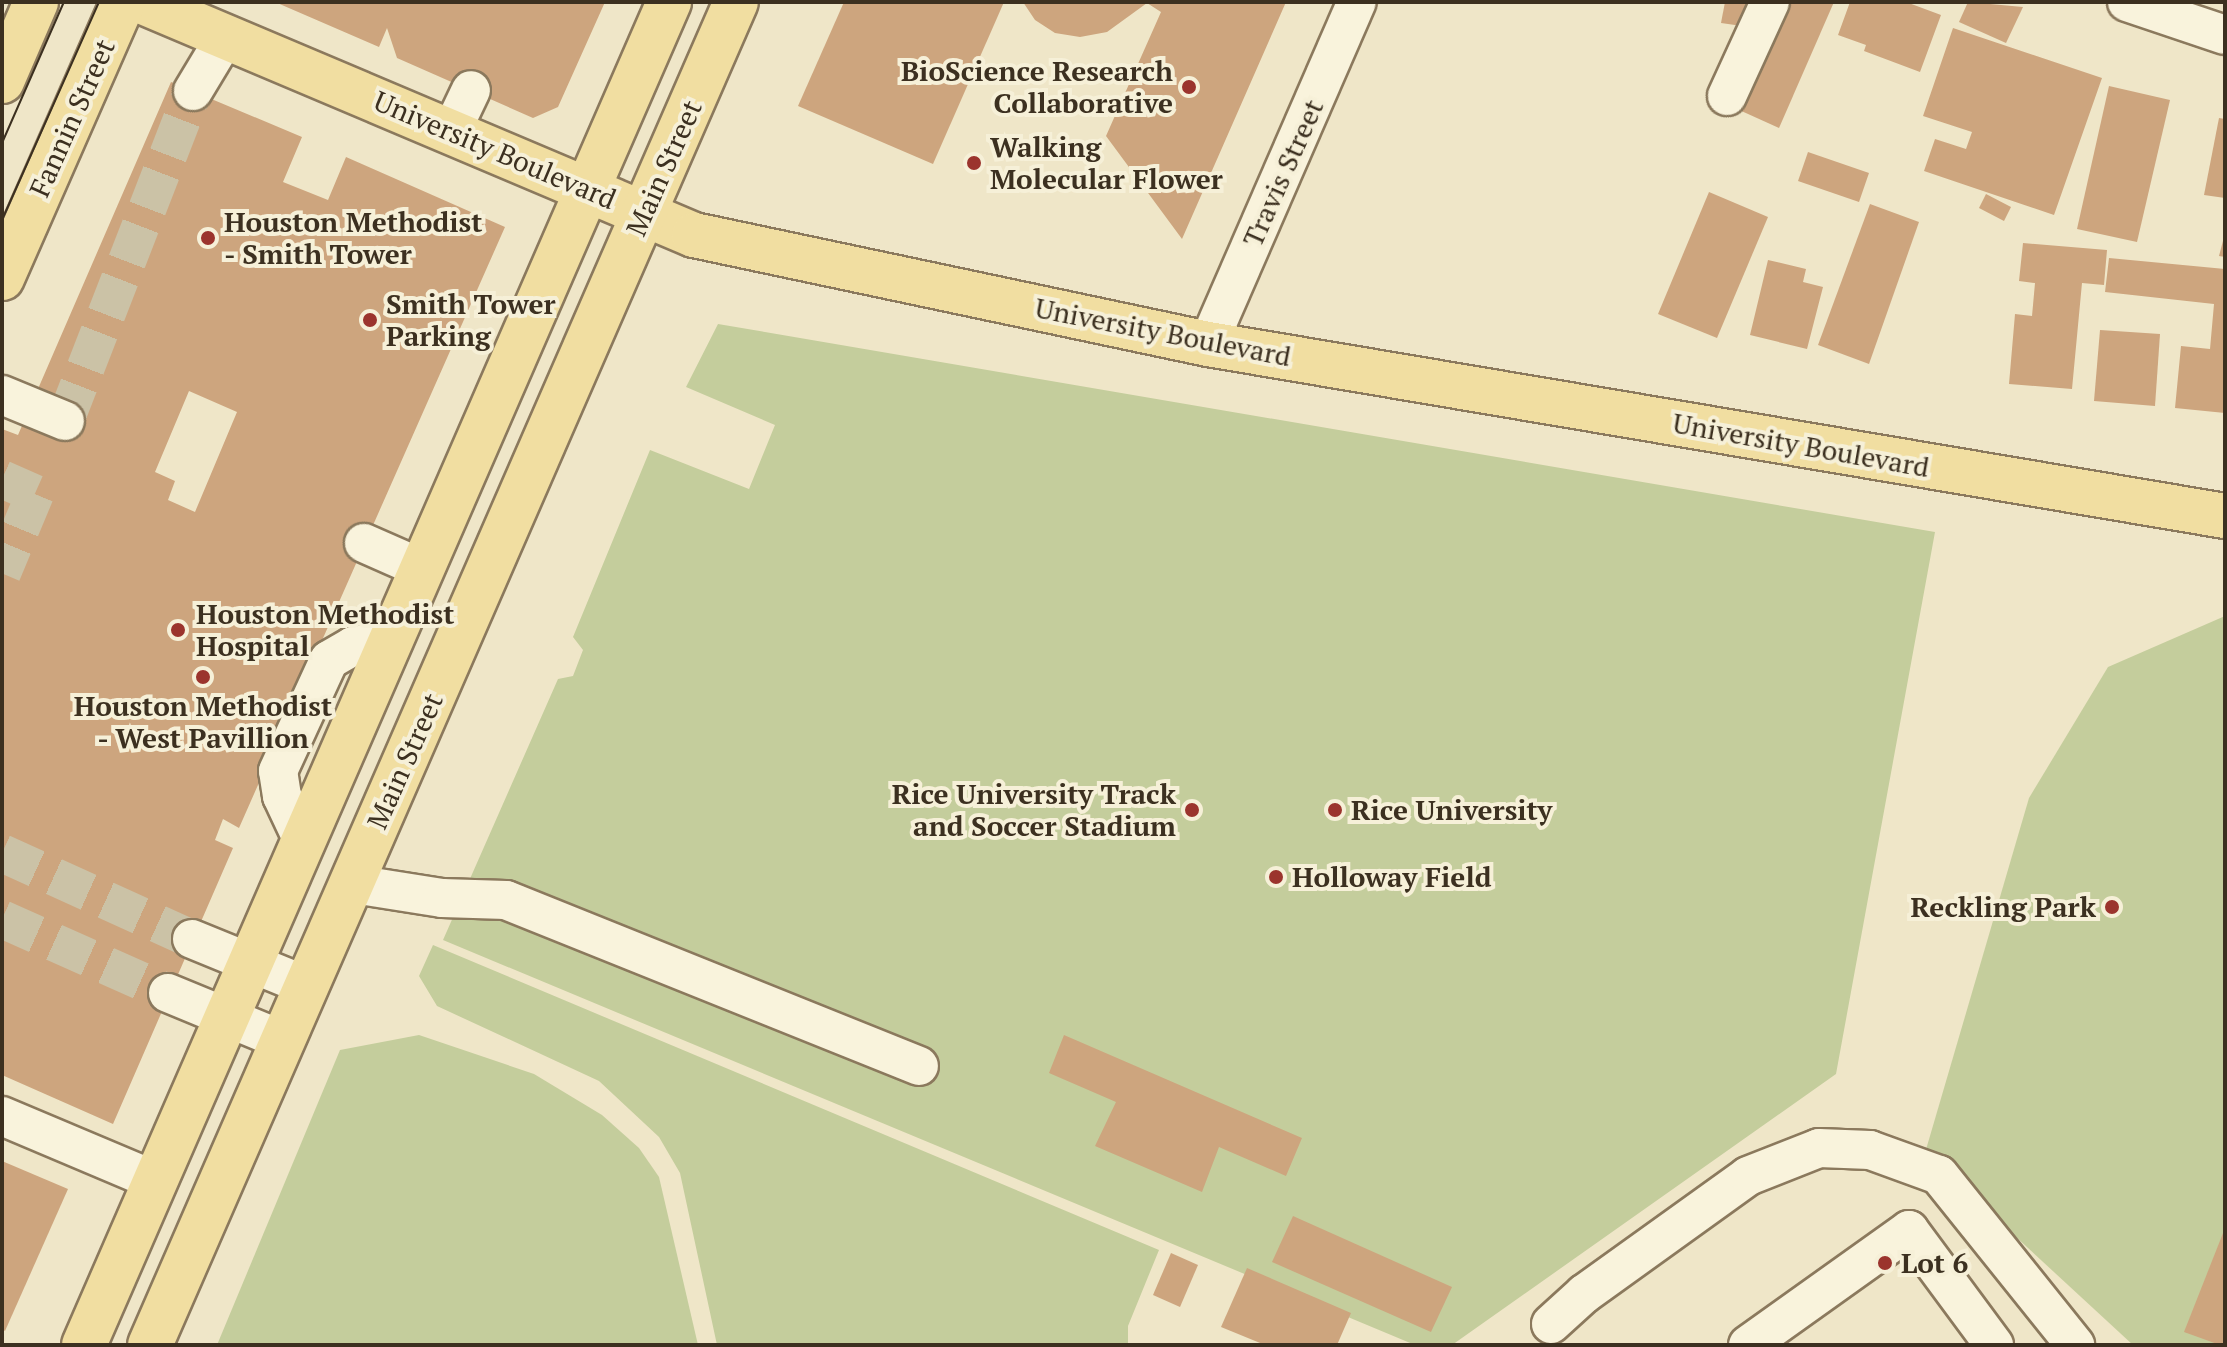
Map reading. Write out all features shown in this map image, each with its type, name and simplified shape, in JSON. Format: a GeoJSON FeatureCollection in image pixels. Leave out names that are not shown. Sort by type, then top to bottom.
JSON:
{"type":"FeatureCollection","features":[{"type":"Feature","properties":{"kind":"main road"},"geometry":{"type":"LineString","coordinates":[[2,81],[36,2]]}},
{"type":"Feature","properties":{"kind":"main road","name":"Fannin Street"},"geometry":{"type":"LineString","coordinates":[[2,278],[123,2]]}},
{"type":"Feature","properties":{"kind":"main road","name":"University Boulevard"},"geometry":{"type":"LineString","coordinates":[[143,2],[452,130],[694,235],[1208,344],[2225,516]]}},
{"type":"Feature","properties":{"kind":"main road"},"geometry":{"type":"LineString","coordinates":[[84,1345],[669,2]]}},
{"type":"Feature","properties":{"kind":"main road","name":"Main Street"},"geometry":{"type":"LineString","coordinates":[[150,1345],[736,2]]}},
{"type":"Feature","properties":{"kind":"street","name":"Travis Street"},"geometry":{"type":"LineString","coordinates":[[1208,344],[1357,2]]}},
{"type":"Feature","properties":{"kind":"street"},"geometry":{"type":"LineString","coordinates":[[1727,96],[1770,2]]}},
{"type":"Feature","properties":{"kind":"street"},"geometry":{"type":"LineString","coordinates":[[2127,2],[2225,35]]}},
{"type":"Feature","properties":{"kind":"street"},"geometry":{"type":"LineString","coordinates":[[193,91],[226,36]]}},
{"type":"Feature","properties":{"kind":"street"},"geometry":{"type":"LineString","coordinates":[[452,130],[471,90]]}},
{"type":"Feature","properties":{"kind":"street"},"geometry":{"type":"LineString","coordinates":[[2,395],[65,421]]}},
{"type":"Feature","properties":{"kind":"street"},"geometry":{"type":"LineString","coordinates":[[364,543],[423,569]]}},
{"type":"Feature","properties":{"kind":"street"},"geometry":{"type":"LineString","coordinates":[[354,877],[366,886],[442,898],[506,900],[919,1066]]}},
{"type":"Feature","properties":{"kind":"street"},"geometry":{"type":"LineString","coordinates":[[192,939],[307,986]]}},
{"type":"Feature","properties":{"kind":"street"},"geometry":{"type":"LineString","coordinates":[[168,993],[282,1040]]}},
{"type":"Feature","properties":{"kind":"street"},"geometry":{"type":"LineString","coordinates":[[2,1116],[156,1181]]}},
{"type":"Feature","properties":{"kind":"street"},"geometry":{"type":"LineString","coordinates":[[1551,1324],[1584,1294],[1748,1176],[1819,1148],[1870,1150],[1939,1175],[2075,1345]]}},
{"type":"Feature","properties":{"kind":"street"},"geometry":{"type":"LineString","coordinates":[[1748,1345],[1909,1230],[1994,1345]]}},
{"type":"Feature","properties":{"kind":"green space","name":"Rice University Track and Soccer Stadium"},"geometry":{"type":"Polygon","coordinates":[[[718,324],[1935,532],[1836,1074],[1452,1345],[1415,1345],[443,940],[558,679],[573,676],[583,650],[573,637],[650,450],[749,489],[775,425],[686,387],[718,324]]]}},
{"type":"Feature","properties":{"kind":"green space","name":"Reckling Park"},"geometry":{"type":"Polygon","coordinates":[[[2225,616],[2225,1345],[2133,1345],[1925,1153],[2029,798],[2108,667],[2225,616]]]}},
{"type":"Feature","properties":{"kind":"green space"},"geometry":{"type":"Polygon","coordinates":[[[433,945],[1159,1250],[1128,1326],[1128,1345],[717,1345],[680,1173],[659,1137],[599,1081],[437,1006],[419,976],[433,945]]]}},
{"type":"Feature","properties":{"kind":"green space"},"geometry":{"type":"Polygon","coordinates":[[[419,1035],[534,1074],[602,1115],[639,1148],[659,1177],[698,1345],[217,1345],[340,1050],[419,1035]]]}},
{"type":"Feature","properties":{"kind":"building"},"geometry":{"type":"Polygon","coordinates":[[[275,2],[605,2],[558,107],[533,118],[397,58],[387,28],[379,47],[275,2]]]}},
{"type":"Feature","properties":{"kind":"building","name":"BioScience Research Collaborative"},"geometry":{"type":"Polygon","coordinates":[[[844,2],[1004,2],[933,164],[798,106],[844,2]]]}},
{"type":"Feature","properties":{"kind":"building","name":"BioScience Research Collaborative"},"geometry":{"type":"Polygon","coordinates":[[[1023,2],[1286,2],[1182,239],[1106,136],[1161,12],[1147,3],[1107,32],[1080,37],[1055,33],[1035,20],[1023,2]]]}},
{"type":"Feature","properties":{"kind":"building"},"geometry":{"type":"Polygon","coordinates":[[[1725,2],[1746,2],[1742,26],[1721,23],[1725,2]]]}},
{"type":"Feature","properties":{"kind":"building"},"geometry":{"type":"Polygon","coordinates":[[[1784,2],[1834,2],[1779,128],[1737,109],[1784,2]]]}},
{"type":"Feature","properties":{"kind":"building"},"geometry":{"type":"Polygon","coordinates":[[[1850,2],[1906,2],[1941,15],[1920,72],[1864,51],[1866,45],[1838,35],[1850,2]]]}},
{"type":"Feature","properties":{"kind":"building"},"geometry":{"type":"Polygon","coordinates":[[[1968,2],[2023,7],[2006,43],[1959,22],[1968,2]]]}},
{"type":"Feature","properties":{"kind":"building"},"geometry":{"type":"Polygon","coordinates":[[[1953,28],[2102,78],[2054,215],[1924,171],[1935,139],[1966,149],[1972,132],[1923,116],[1953,28]]]}},
{"type":"Feature","properties":{"kind":"building","name":"Houston Methodist Hospital"},"geometry":{"type":"Polygon","coordinates":[[[171,82],[302,137],[283,182],[328,200],[346,157],[505,227],[239,828],[223,819],[215,840],[233,848],[113,1124],[2,1075],[2,429],[18,435],[171,82]],[[189,391],[155,472],[175,481],[168,500],[195,512],[237,412],[189,391]]]}},
{"type":"Feature","properties":{"kind":"building"},"geometry":{"type":"Polygon","coordinates":[[[2109,86],[2170,100],[2137,242],[2077,229],[2109,86]]]}},
{"type":"Feature","properties":{"kind":"building"},"geometry":{"type":"Polygon","coordinates":[[[2219,118],[2225,119],[2225,198],[2204,195],[2219,118]]]}},
{"type":"Feature","properties":{"kind":"building"},"geometry":{"type":"Polygon","coordinates":[[[1808,152],[1869,173],[1859,202],[1798,181],[1808,152]]]}},
{"type":"Feature","properties":{"kind":"building"},"geometry":{"type":"Polygon","coordinates":[[[1709,192],[1768,217],[1717,338],[1658,314],[1709,192]]]}},
{"type":"Feature","properties":{"kind":"building"},"geometry":{"type":"Polygon","coordinates":[[[1986,194],[2011,207],[2004,221],[1979,208],[1986,194]]]}},
{"type":"Feature","properties":{"kind":"building"},"geometry":{"type":"Polygon","coordinates":[[[1870,204],[1919,222],[1869,364],[1818,345],[1870,204]]]}},
{"type":"Feature","properties":{"kind":"building"},"geometry":{"type":"Polygon","coordinates":[[[2225,237],[2225,257],[2219,256],[2225,237]]]}},
{"type":"Feature","properties":{"kind":"building"},"geometry":{"type":"Polygon","coordinates":[[[2023,243],[2107,250],[2104,285],[2082,283],[2072,389],[2009,384],[2015,314],[2032,316],[2035,283],[2019,281],[2023,243]]]}},
{"type":"Feature","properties":{"kind":"building"},"geometry":{"type":"Polygon","coordinates":[[[2109,258],[2225,269],[2225,413],[2175,408],[2181,346],[2210,349],[2214,304],[2105,292],[2109,258]]]}},
{"type":"Feature","properties":{"kind":"building"},"geometry":{"type":"Polygon","coordinates":[[[1768,260],[1806,269],[1803,282],[1823,287],[1807,349],[1750,335],[1768,260]]]}},
{"type":"Feature","properties":{"kind":"building"},"geometry":{"type":"Polygon","coordinates":[[[2100,330],[2160,334],[2155,406],[2094,401],[2100,330]]]}},
{"type":"Feature","properties":{"kind":"building"},"geometry":{"type":"Polygon","coordinates":[[[1064,1035],[1302,1138],[1286,1176],[1219,1147],[1202,1192],[1095,1146],[1116,1102],[1049,1073],[1064,1035]]]}},
{"type":"Feature","properties":{"kind":"building"},"geometry":{"type":"Polygon","coordinates":[[[2,1161],[68,1189],[5,1331],[2,1329],[2,1161]]]}},
{"type":"Feature","properties":{"kind":"building"},"geometry":{"type":"Polygon","coordinates":[[[1293,1216],[1452,1287],[1431,1332],[1272,1262],[1293,1216]]]}},
{"type":"Feature","properties":{"kind":"building"},"geometry":{"type":"Polygon","coordinates":[[[2225,1228],[2225,1345],[2220,1345],[2184,1332],[2225,1228]]]}},
{"type":"Feature","properties":{"kind":"building"},"geometry":{"type":"Polygon","coordinates":[[[1171,1253],[1198,1265],[1180,1307],[1153,1295],[1171,1253]]]}},
{"type":"Feature","properties":{"kind":"building"},"geometry":{"type":"Polygon","coordinates":[[[1247,1268],[1351,1313],[1337,1345],[1265,1345],[1221,1327],[1247,1268]]]}},
{"type":"Feature","properties":{"kind":"tunnel"},"geometry":{"type":"LineString","coordinates":[[65,421],[193,91]]}},
{"type":"Feature","properties":{"kind":"tunnel"},"geometry":{"type":"LineString","coordinates":[[2,479],[35,494],[2,573]]}},
{"type":"Feature","properties":{"kind":"tunnel"},"geometry":{"type":"LineString","coordinates":[[2,853],[192,939]]}},
{"type":"Feature","properties":{"kind":"tunnel"},"geometry":{"type":"LineString","coordinates":[[2,919],[168,993]]}},
{"type":"Feature","properties":{"kind":"tram line"},"geometry":{"type":"LineString","coordinates":[[2,143],[64,2]]}},
{"type":"Feature","properties":{"kind":"tram line"},"geometry":{"type":"LineString","coordinates":[[2,220],[99,2]]}},
{"type":"Feature","properties":{"kind":"place","name":"BioScience Research Collaborative"},"geometry":{"type":"Point","coordinates":[1189,87]}},
{"type":"Feature","properties":{"kind":"place","name":"Walking Molecular Flower"},"geometry":{"type":"Point","coordinates":[974,163]}},
{"type":"Feature","properties":{"kind":"place","name":"Houston Methodist - Smith Tower"},"geometry":{"type":"Point","coordinates":[208,238]}},
{"type":"Feature","properties":{"kind":"place","name":"Smith Tower Parking"},"geometry":{"type":"Point","coordinates":[370,320]}},
{"type":"Feature","properties":{"kind":"place","name":"Houston Methodist Hospital"},"geometry":{"type":"Point","coordinates":[178,630]}},
{"type":"Feature","properties":{"kind":"place","name":"Houston Methodist - West Pavillion"},"geometry":{"type":"Point","coordinates":[203,677]}},
{"type":"Feature","properties":{"kind":"place","name":"Rice University Track and Soccer Stadium"},"geometry":{"type":"Point","coordinates":[1192,810]}},
{"type":"Feature","properties":{"kind":"place","name":"Rice University"},"geometry":{"type":"Point","coordinates":[1335,810]}},
{"type":"Feature","properties":{"kind":"place","name":"Holloway Field"},"geometry":{"type":"Point","coordinates":[1276,877]}},
{"type":"Feature","properties":{"kind":"place","name":"Reckling Park"},"geometry":{"type":"Point","coordinates":[2112,907]}},
{"type":"Feature","properties":{"kind":"place","name":"Lot 6"},"geometry":{"type":"Point","coordinates":[1885,1263]}}]}
